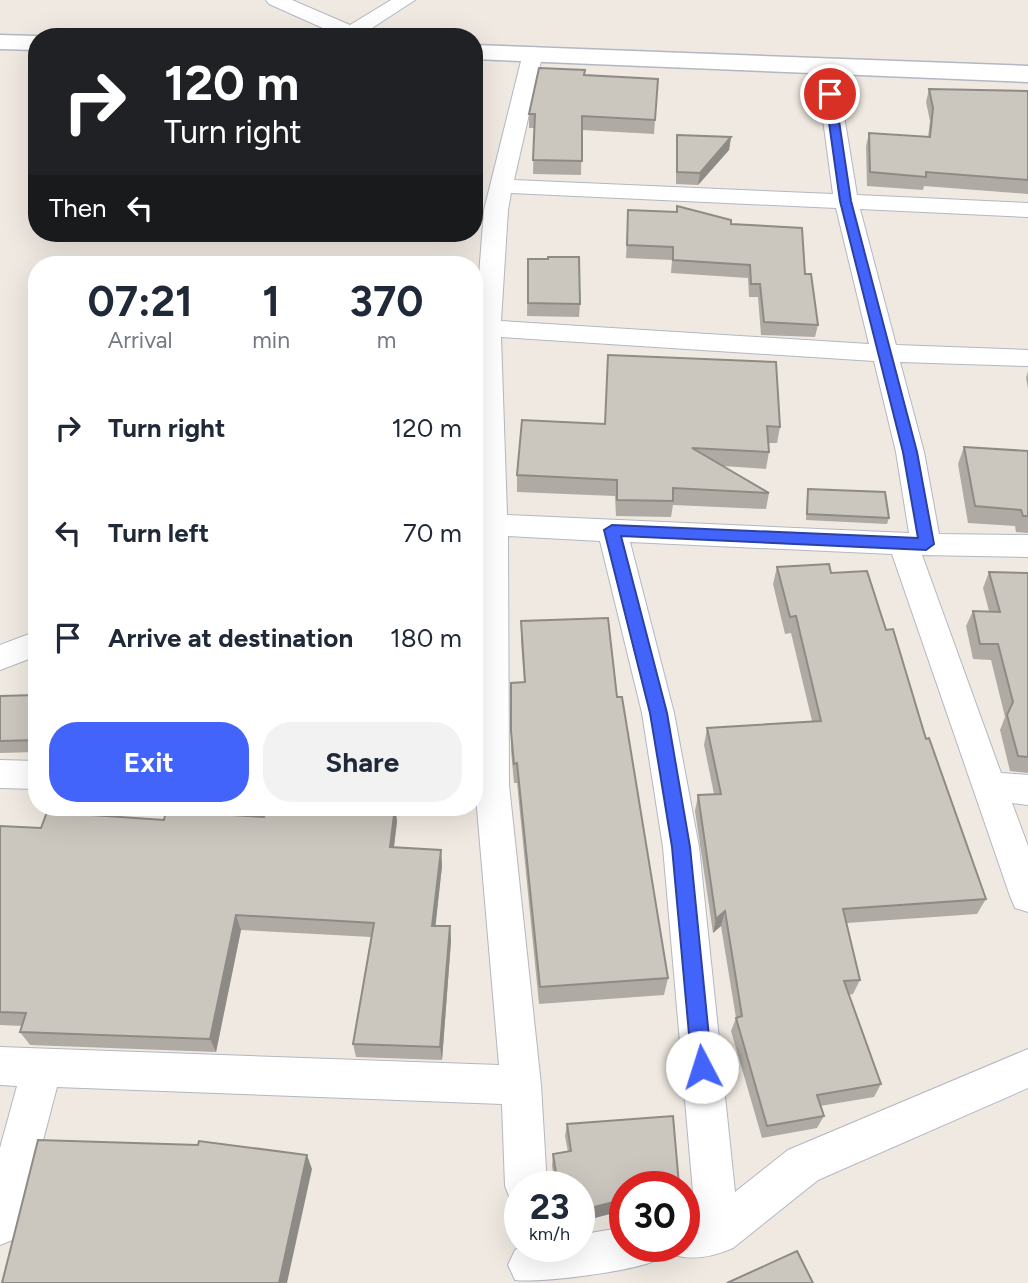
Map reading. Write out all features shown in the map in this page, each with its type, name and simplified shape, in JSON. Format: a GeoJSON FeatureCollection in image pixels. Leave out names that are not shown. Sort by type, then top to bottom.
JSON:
{"type":"FeatureCollection","features":[{"type":"Feature","properties":{"kind":"street"},"geometry":{"type":"LineString","coordinates":[[276,0],[343,28]]}},
{"type":"Feature","properties":{"kind":"street"},"geometry":{"type":"LineString","coordinates":[[365,28],[405,0]]}},
{"type":"Feature","properties":{"kind":"street"},"geometry":{"type":"LineString","coordinates":[[0,42],[28,43]]}},
{"type":"Feature","properties":{"kind":"street"},"geometry":{"type":"LineString","coordinates":[[483,52],[533,52],[1028,75]]}},
{"type":"Feature","properties":{"kind":"street"},"geometry":{"type":"LineString","coordinates":[[483,460],[496,210],[533,52]]}},
{"type":"Feature","properties":{"kind":"street"},"geometry":{"type":"LineString","coordinates":[[826,67],[846,201],[910,452],[914,544],[989,787],[1028,896]]}},
{"type":"Feature","properties":{"kind":"street"},"geometry":{"type":"LineString","coordinates":[[502,186],[1028,210]]}},
{"type":"Feature","properties":{"kind":"street"},"geometry":{"type":"LineString","coordinates":[[488,328],[885,353],[1028,358]]}},
{"type":"Feature","properties":{"kind":"street"},"geometry":{"type":"LineString","coordinates":[[483,490],[494,525],[483,784],[521,1085],[525,1171]]}},
{"type":"Feature","properties":{"kind":"street"},"geometry":{"type":"LineString","coordinates":[[494,525],[914,544],[1028,546]]}},
{"type":"Feature","properties":{"kind":"street"},"geometry":{"type":"LineString","coordinates":[[612,530],[658,713],[681,847],[701,1235]]}},
{"type":"Feature","properties":{"kind":"street"},"geometry":{"type":"LineString","coordinates":[[0,658],[28,647]]}},
{"type":"Feature","properties":{"kind":"street"},"geometry":{"type":"LineString","coordinates":[[0,774],[28,775]]}},
{"type":"Feature","properties":{"kind":"street"},"geometry":{"type":"LineString","coordinates":[[989,787],[1028,790]]}},
{"type":"Feature","properties":{"kind":"street"},"geometry":{"type":"LineString","coordinates":[[0,1066],[521,1085]]}},
{"type":"Feature","properties":{"kind":"street"},"geometry":{"type":"LineString","coordinates":[[0,1224],[42,1068]]}},
{"type":"Feature","properties":{"kind":"street"},"geometry":{"type":"LineString","coordinates":[[701,1235],[803,1165],[1028,1068]]}},
{"type":"Feature","properties":{"kind":"street"},"geometry":{"type":"LineString","coordinates":[[530,1265],[609,1251]]}},
{"type":"Feature","properties":{"kind":"building"},"geometry":{"type":"Polygon","coordinates":[[[539,68],[585,70],[584,75],[658,79],[655,120],[582,116],[582,161],[533,160],[535,114],[529,114],[539,68]]]}},
{"type":"Feature","properties":{"kind":"building"},"geometry":{"type":"Polygon","coordinates":[[[929,89],[1028,91],[1028,180],[926,172],[926,177],[870,172],[869,133],[930,137],[933,108],[929,89]]]}},
{"type":"Feature","properties":{"kind":"building"},"geometry":{"type":"Polygon","coordinates":[[[677,135],[731,137],[700,173],[677,172],[677,135]]]}},
{"type":"Feature","properties":{"kind":"building"},"geometry":{"type":"Polygon","coordinates":[[[677,206],[731,220],[731,224],[802,228],[805,274],[811,274],[818,325],[764,322],[760,284],[751,284],[750,265],[673,260],[673,247],[627,245],[628,210],[677,212],[677,206]]]}},
{"type":"Feature","properties":{"kind":"building"},"geometry":{"type":"Polygon","coordinates":[[[579,257],[580,304],[528,303],[528,259],[579,257]]]}},
{"type":"Feature","properties":{"kind":"building"},"geometry":{"type":"Polygon","coordinates":[[[608,355],[776,362],[780,427],[767,426],[769,452],[692,448],[769,493],[673,488],[673,501],[617,500],[617,480],[517,475],[522,420],[605,424],[608,355]]]}},
{"type":"Feature","properties":{"kind":"building"},"geometry":{"type":"Polygon","coordinates":[[[964,447],[1028,451],[1028,516],[1023,516],[1021,510],[975,506],[964,447]]]}},
{"type":"Feature","properties":{"kind":"building"},"geometry":{"type":"Polygon","coordinates":[[[808,489],[885,492],[889,518],[807,514],[808,489]]]}},
{"type":"Feature","properties":{"kind":"building"},"geometry":{"type":"Polygon","coordinates":[[[829,564],[831,573],[867,571],[886,630],[893,629],[926,739],[929,738],[986,899],[843,909],[860,980],[844,981],[881,1084],[817,1095],[824,1116],[767,1126],[736,1018],[742,1016],[725,911],[716,919],[698,795],[721,794],[707,728],[821,721],[796,616],[790,617],[777,567],[829,564]]]}},
{"type":"Feature","properties":{"kind":"building"},"geometry":{"type":"Polygon","coordinates":[[[989,572],[1028,573],[1028,757],[1018,756],[1007,715],[1013,702],[998,644],[980,644],[973,611],[1000,612],[989,572]]]}},
{"type":"Feature","properties":{"kind":"building"},"geometry":{"type":"Polygon","coordinates":[[[608,618],[617,697],[622,697],[668,978],[540,987],[517,763],[514,764],[511,731],[511,683],[525,682],[521,621],[608,618]]]}},
{"type":"Feature","properties":{"kind":"building"},"geometry":{"type":"Polygon","coordinates":[[[28,695],[28,740],[0,741],[0,696],[28,695]]]}},
{"type":"Feature","properties":{"kind":"building"},"geometry":{"type":"Polygon","coordinates":[[[46,816],[164,820],[165,816],[394,816],[390,847],[441,850],[432,926],[450,926],[440,1047],[353,1044],[374,923],[236,915],[210,1039],[20,1032],[26,1013],[0,1012],[0,826],[41,828],[46,816]]]}},
{"type":"Feature","properties":{"kind":"building"},"geometry":{"type":"Polygon","coordinates":[[[673,1116],[678,1171],[609,1171],[609,1203],[595,1207],[595,1171],[556,1171],[553,1154],[571,1151],[567,1124],[673,1116]]]}},
{"type":"Feature","properties":{"kind":"building"},"geometry":{"type":"Polygon","coordinates":[[[38,1140],[198,1145],[199,1141],[307,1155],[279,1283],[2,1283],[38,1140]]]}},
{"type":"Feature","properties":{"kind":"building"},"geometry":{"type":"Polygon","coordinates":[[[797,1251],[813,1283],[727,1283],[797,1251]]]}},
{"type":"Feature","properties":{"kind":"route"},"geometry":{"type":"LineString","coordinates":[[702,1067],[681,847],[658,713],[612,530],[926,544],[910,452],[846,201],[830,94]]}}]}
